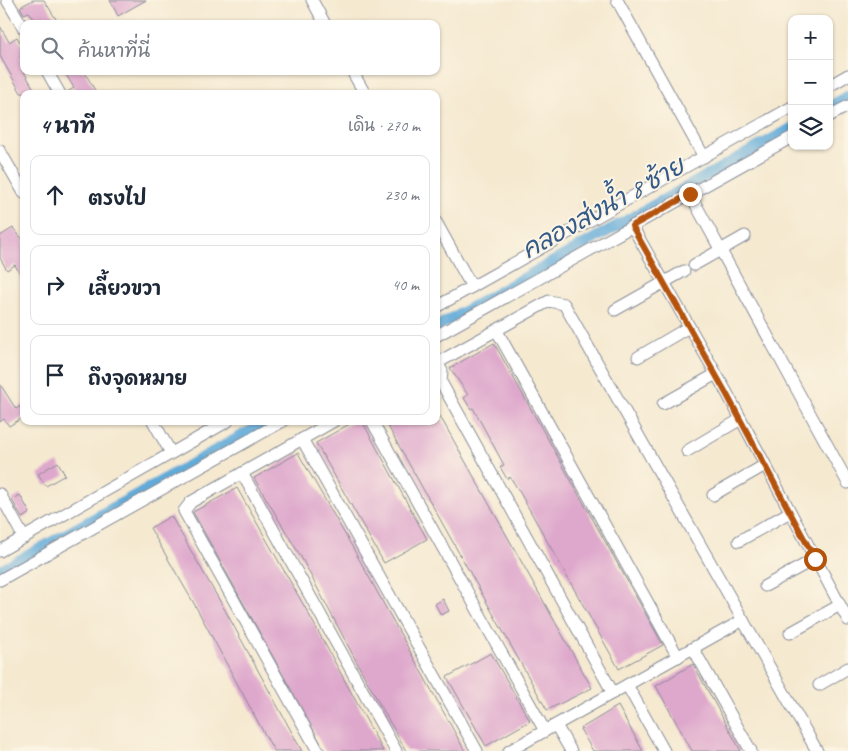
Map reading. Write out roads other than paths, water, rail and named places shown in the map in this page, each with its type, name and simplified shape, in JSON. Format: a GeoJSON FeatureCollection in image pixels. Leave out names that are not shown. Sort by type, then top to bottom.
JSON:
{"type":"FeatureCollection","features":[{"type":"Feature","properties":{"kind":"street"},"geometry":{"type":"LineString","coordinates":[[7,0],[20,22]]}},
{"type":"Feature","properties":{"kind":"street"},"geometry":{"type":"LineString","coordinates":[[312,0],[323,20]]}},
{"type":"Feature","properties":{"kind":"street"},"geometry":{"type":"LineString","coordinates":[[617,0],[704,157]]}},
{"type":"Feature","properties":{"kind":"street"},"geometry":{"type":"LineString","coordinates":[[49,75],[58,90]]}},
{"type":"Feature","properties":{"kind":"street"},"geometry":{"type":"LineString","coordinates":[[354,75],[363,90]]}},
{"type":"Feature","properties":{"kind":"street"},"geometry":{"type":"LineString","coordinates":[[833,84],[848,75]]}},
{"type":"Feature","properties":{"kind":"street"},"geometry":{"type":"LineString","coordinates":[[833,114],[848,106]]}},
{"type":"Feature","properties":{"kind":"street"},"geometry":{"type":"LineString","coordinates":[[440,304],[788,109]]}},
{"type":"Feature","properties":{"kind":"street"},"geometry":{"type":"LineString","coordinates":[[440,334],[788,139]]}},
{"type":"Feature","properties":{"kind":"street"},"geometry":{"type":"LineString","coordinates":[[0,151],[20,186]]}},
{"type":"Feature","properties":{"kind":"street"},"geometry":{"type":"LineString","coordinates":[[690,194],[848,482]]}},
{"type":"Feature","properties":{"kind":"street"},"geometry":{"type":"LineString","coordinates":[[632,226],[716,374],[848,620]]}},
{"type":"Feature","properties":{"kind":"street"},"geometry":{"type":"LineString","coordinates":[[440,229],[472,287]]}},
{"type":"Feature","properties":{"kind":"street"},"geometry":{"type":"LineString","coordinates":[[615,310],[745,236]]}},
{"type":"Feature","properties":{"kind":"street"},"geometry":{"type":"LineString","coordinates":[[440,360],[549,301],[557,301],[564,304],[817,751]]}},
{"type":"Feature","properties":{"kind":"street"},"geometry":{"type":"LineString","coordinates":[[638,357],[689,327]]}},
{"type":"Feature","properties":{"kind":"street"},"geometry":{"type":"LineString","coordinates":[[497,331],[678,657]]}},
{"type":"Feature","properties":{"kind":"street"},"geometry":{"type":"LineString","coordinates":[[663,404],[716,374]]}},
{"type":"Feature","properties":{"kind":"street"},"geometry":{"type":"LineString","coordinates":[[440,383],[613,693]]}},
{"type":"Feature","properties":{"kind":"street"},"geometry":{"type":"LineString","coordinates":[[687,451],[741,420]]}},
{"type":"Feature","properties":{"kind":"street"},"geometry":{"type":"LineString","coordinates":[[155,425],[171,453]]}},
{"type":"Feature","properties":{"kind":"street"},"geometry":{"type":"LineString","coordinates":[[0,551],[221,425]]}},
{"type":"Feature","properties":{"kind":"street"},"geometry":{"type":"LineString","coordinates":[[0,580],[276,425]]}},
{"type":"Feature","properties":{"kind":"street"},"geometry":{"type":"LineString","coordinates":[[318,751],[184,511],[191,502],[327,425]]}},
{"type":"Feature","properties":{"kind":"street"},"geometry":{"type":"LineString","coordinates":[[374,425],[545,731]]}},
{"type":"Feature","properties":{"kind":"street"},"geometry":{"type":"LineString","coordinates":[[302,439],[477,751]]}},
{"type":"Feature","properties":{"kind":"street"},"geometry":{"type":"LineString","coordinates":[[713,495],[765,465]]}},
{"type":"Feature","properties":{"kind":"street"},"geometry":{"type":"LineString","coordinates":[[242,473],[396,751]]}},
{"type":"Feature","properties":{"kind":"street"},"geometry":{"type":"LineString","coordinates":[[0,494],[24,538]]}},
{"type":"Feature","properties":{"kind":"street"},"geometry":{"type":"LineString","coordinates":[[739,541],[790,512]]}},
{"type":"Feature","properties":{"kind":"street"},"geometry":{"type":"LineString","coordinates":[[765,586],[815,559]]}},
{"type":"Feature","properties":{"kind":"street"},"geometry":{"type":"LineString","coordinates":[[790,633],[840,605]]}},
{"type":"Feature","properties":{"kind":"street"},"geometry":{"type":"LineString","coordinates":[[509,751],[743,620]]}},
{"type":"Feature","properties":{"kind":"street"},"geometry":{"type":"LineString","coordinates":[[693,648],[751,751]]}},
{"type":"Feature","properties":{"kind":"street"},"geometry":{"type":"LineString","coordinates":[[819,685],[848,668]]}},
{"type":"Feature","properties":{"kind":"street"},"geometry":{"type":"LineString","coordinates":[[627,685],[664,751]]}},
{"type":"Feature","properties":{"kind":"street"},"geometry":{"type":"LineString","coordinates":[[556,725],[571,751]]}},
{"type":"Feature","properties":{"kind":"waterway","name":"คลองส่งน้ำ 8 ซ้าย"},"geometry":{"type":"LineString","coordinates":[[832,105],[848,96]]}},
{"type":"Feature","properties":{"kind":"waterway","name":"คลองส่งน้ำ 8 ซ้าย"},"geometry":{"type":"LineString","coordinates":[[440,325],[788,130]]}},
{"type":"Feature","properties":{"kind":"waterway","name":"คลองส่งน้ำ 8 ซ้าย"},"geometry":{"type":"LineString","coordinates":[[0,571],[261,425]]}}]}
